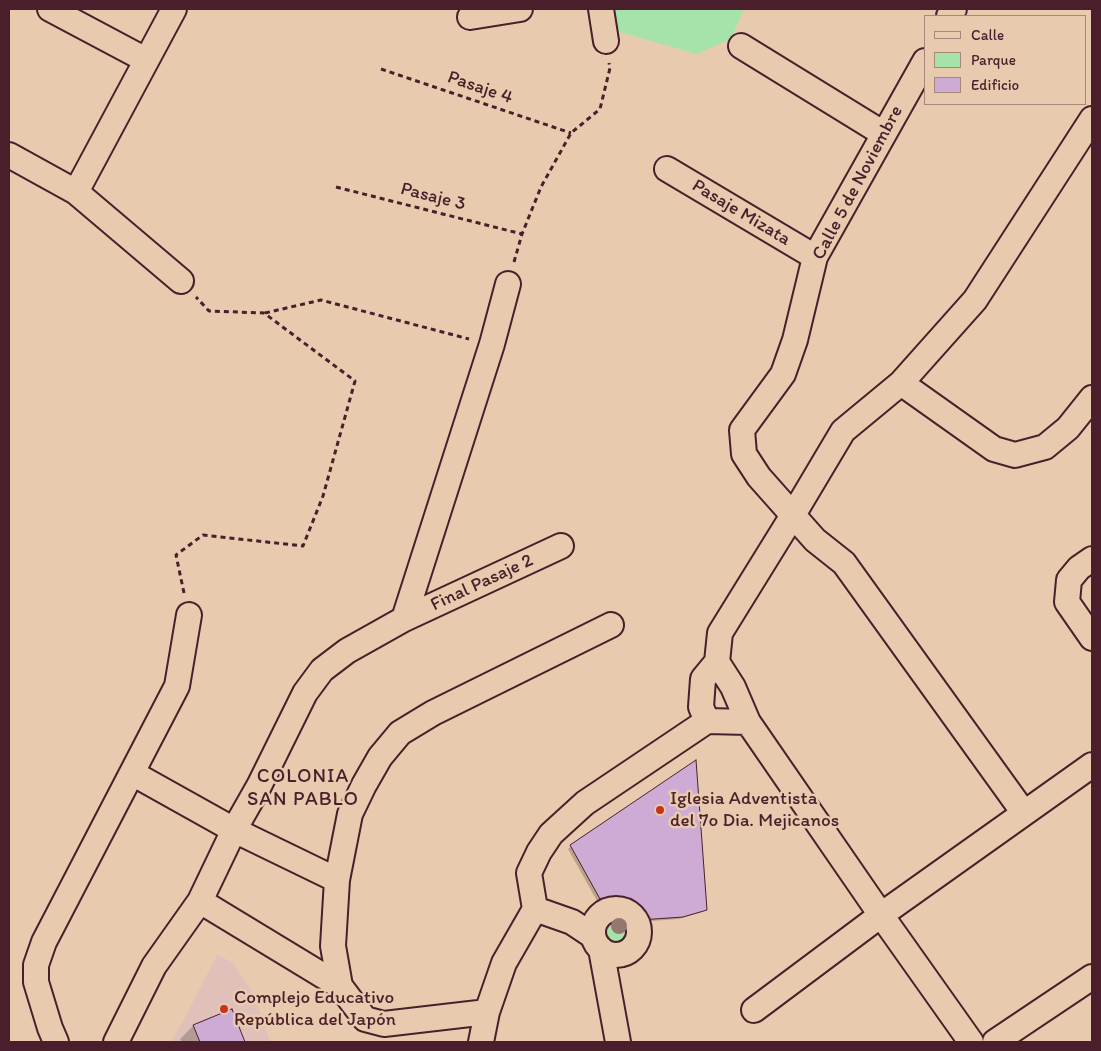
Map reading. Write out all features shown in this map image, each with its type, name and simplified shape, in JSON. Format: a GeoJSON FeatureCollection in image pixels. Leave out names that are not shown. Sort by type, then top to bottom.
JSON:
{"type":"FeatureCollection","features":[{"type":"Feature","properties":{"kind":"street"},"geometry":{"type":"LineString","coordinates":[[50,9],[146,60]]}},
{"type":"Feature","properties":{"kind":"street"},"geometry":{"type":"LineString","coordinates":[[76,192],[174,9]]}},
{"type":"Feature","properties":{"kind":"street"},"geometry":{"type":"LineString","coordinates":[[470,17],[520,9]]}},
{"type":"Feature","properties":{"kind":"street"},"geometry":{"type":"LineString","coordinates":[[601,9],[606,41]]}},
{"type":"Feature","properties":{"kind":"street"},"geometry":{"type":"LineString","coordinates":[[741,46],[884,134]]}},
{"type":"Feature","properties":{"kind":"street","name":"Calle 5 de Noviembre"},"geometry":{"type":"LineString","coordinates":[[924,63],[815,257],[795,340],[783,374],[742,430],[744,454],[759,477],[815,540],[844,563],[1024,814]]}},
{"type":"Feature","properties":{"kind":"street"},"geometry":{"type":"LineString","coordinates":[[707,721],[701,707],[703,679],[717,662],[720,633],[842,431],[901,383],[975,300],[1092,119]]}},
{"type":"Feature","properties":{"kind":"street"},"geometry":{"type":"LineString","coordinates":[[9,155],[76,192],[181,281]]}},
{"type":"Feature","properties":{"kind":"street","name":"Pasaje Mizata"},"geometry":{"type":"LineString","coordinates":[[666,169],[815,257]]}},
{"type":"Feature","properties":{"kind":"street"},"geometry":{"type":"LineString","coordinates":[[404,619],[492,344],[508,284]]}},
{"type":"Feature","properties":{"kind":"street"},"geometry":{"type":"LineString","coordinates":[[901,383],[994,449],[1015,455],[1045,447],[1068,428],[1092,398]]}},
{"type":"Feature","properties":{"kind":"street","name":"Final Pasaje 2"},"geometry":{"type":"LineString","coordinates":[[116,1042],[154,966],[200,900],[305,693],[322,670],[347,651],[404,619],[561,546]]}},
{"type":"Feature","properties":{"kind":"street"},"geometry":{"type":"LineString","coordinates":[[1092,558],[1079,568],[1069,580],[1067,602],[1092,638]]}},
{"type":"Feature","properties":{"kind":"street"},"geometry":{"type":"LineString","coordinates":[[56,1042],[36,982],[36,965],[44,942],[177,686],[189,615]]}},
{"type":"Feature","properties":{"kind":"street"},"geometry":{"type":"LineString","coordinates":[[340,986],[334,946],[337,880],[350,814],[380,757],[400,733],[433,712],[611,624]]}},
{"type":"Feature","properties":{"kind":"street"},"geometry":{"type":"LineString","coordinates":[[717,662],[733,687],[748,722],[971,1042]]}},
{"type":"Feature","properties":{"kind":"street"},"geometry":{"type":"LineString","coordinates":[[481,1042],[487,1012],[504,963],[535,909],[529,873],[539,852],[551,834],[585,803],[707,721],[748,722]]}},
{"type":"Feature","properties":{"kind":"street"},"geometry":{"type":"LineString","coordinates":[[754,1010],[881,915],[1092,765]]}},
{"type":"Feature","properties":{"kind":"street"},"geometry":{"type":"LineString","coordinates":[[132,773],[234,830],[337,880]]}},
{"type":"Feature","properties":{"kind":"street"},"geometry":{"type":"LineString","coordinates":[[200,900],[340,986],[365,1019],[384,1024],[487,1012]]}},
{"type":"Feature","properties":{"kind":"street"},"geometry":{"type":"LineString","coordinates":[[535,909],[572,922],[597,943],[618,1042]]}},
{"type":"Feature","properties":{"kind":"street"},"geometry":{"type":"LineString","coordinates":[[995,1042],[1092,977]]}},
{"type":"Feature","properties":{"kind":"path"},"geometry":{"type":"LineString","coordinates":[[508,284],[522,234],[541,187],[570,133],[600,109],[610,68],[606,41]]}},
{"type":"Feature","properties":{"kind":"path","name":"Pasaje 4"},"geometry":{"type":"LineString","coordinates":[[381,69],[570,133]]}},
{"type":"Feature","properties":{"kind":"path","name":"Pasaje 3"},"geometry":{"type":"LineString","coordinates":[[336,187],[522,234]]}},
{"type":"Feature","properties":{"kind":"path"},"geometry":{"type":"LineString","coordinates":[[181,281],[209,311],[264,313],[321,300],[492,344]]}},
{"type":"Feature","properties":{"kind":"path"},"geometry":{"type":"LineString","coordinates":[[189,615],[176,555],[203,535],[303,546],[323,496],[356,381],[264,313]]}},
{"type":"Feature","properties":{"kind":"shaded area","name":"Complejo Educativo República del Japón"},"geometry":{"type":"Polygon","coordinates":[[[217,955],[232,962],[255,996],[270,1042],[170,1042],[182,1023],[217,955]]]}},
{"type":"Feature","properties":{"kind":"green space"},"geometry":{"type":"Polygon","coordinates":[[[611,9],[744,9],[731,39],[696,54],[613,30],[611,9]]]}},
{"type":"Feature","properties":{"kind":"green space"},"geometry":{"type":"Polygon","coordinates":[[[618,915],[624,916],[629,920],[633,925],[633,937],[629,942],[624,946],[618,947],[612,946],[607,942],[603,937],[602,931],[603,925],[607,920],[612,916],[618,915]]]}},
{"type":"Feature","properties":{"kind":"building","name":"Iglesia Adventista del 7o Dia. Mejicanos"},"geometry":{"type":"Polygon","coordinates":[[[696,760],[707,910],[683,917],[640,920],[600,899],[570,845],[696,760]]]}},
{"type":"Feature","properties":{"kind":"building"},"geometry":{"type":"Polygon","coordinates":[[[232,1009],[245,1042],[200,1042],[193,1025],[232,1009]]]}},
{"type":"Feature","properties":{"kind":"place","name":"Iglesia Adventista del 7o Dia. Mejicanos"},"geometry":{"type":"Point","coordinates":[660,810]}},
{"type":"Feature","properties":{"kind":"place","name":"Complejo Educativo República del Japón"},"geometry":{"type":"Point","coordinates":[224,1009]}},
{"type":"Feature","properties":{"kind":"district","name":"COLONIA SAN PABLO"},"geometry":{"type":"Point","coordinates":[303,788]}}]}
